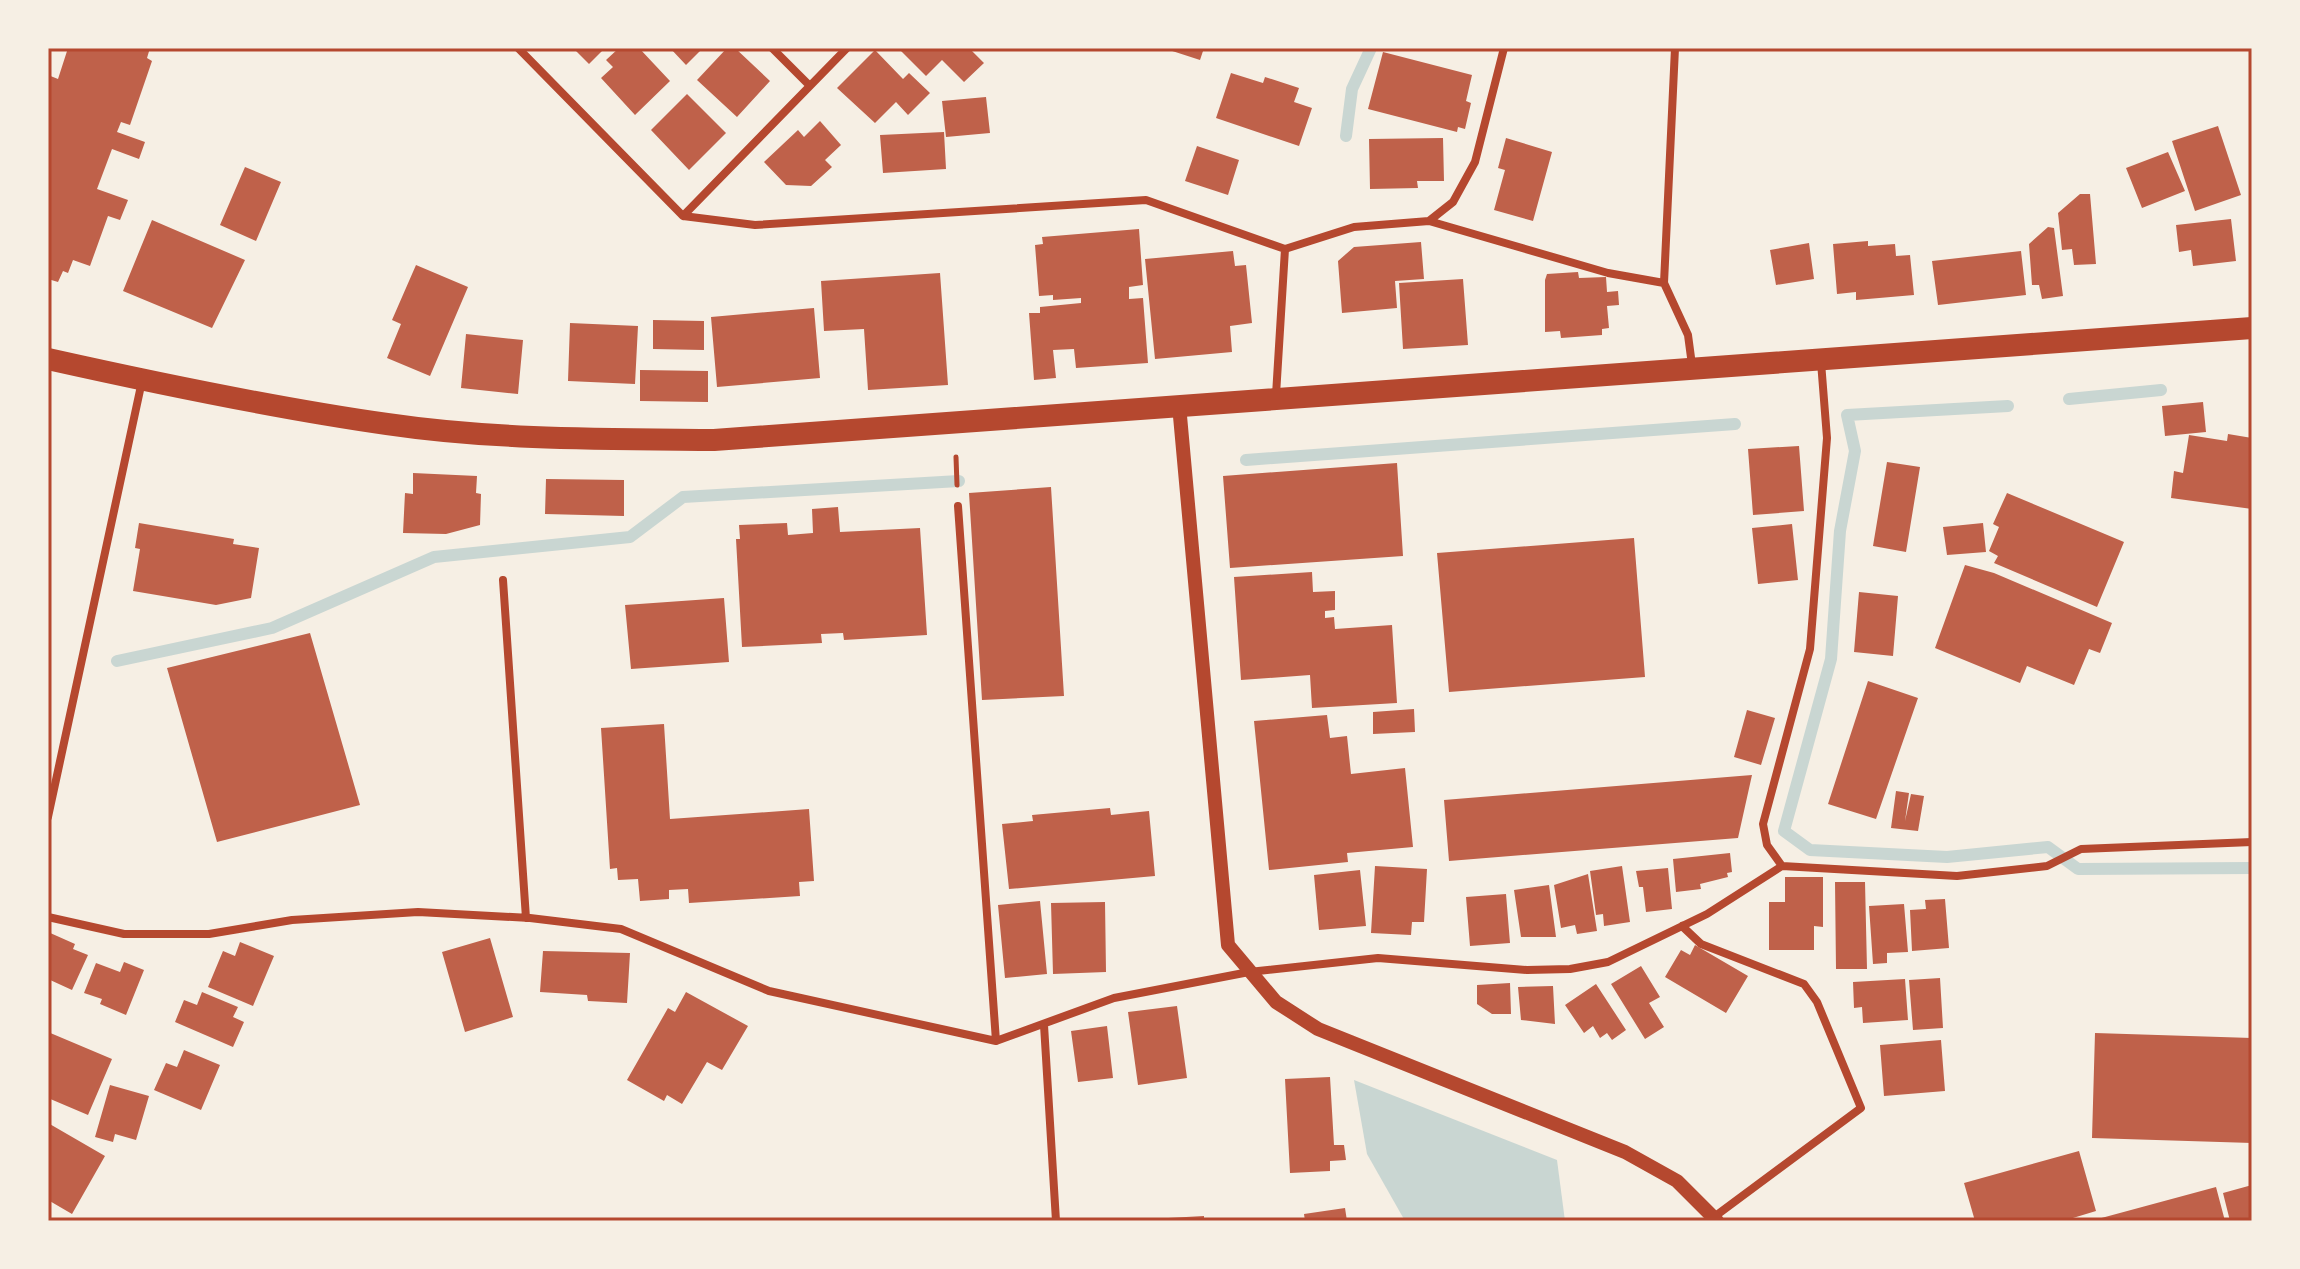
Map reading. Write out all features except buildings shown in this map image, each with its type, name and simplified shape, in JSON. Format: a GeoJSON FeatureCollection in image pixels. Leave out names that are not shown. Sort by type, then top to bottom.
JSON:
{"type":"FeatureCollection","features":[{"type":"Feature","properties":{"kind":"highway"},"geometry":{"type":"LineString","coordinates":[[48,359],[142,380],[389,425],[558,438],[714,440],[2252,328]]}},
{"type":"Feature","properties":{"kind":"street"},"geometry":{"type":"LineString","coordinates":[[518,48],[683,216],[755,225],[1146,200],[1285,249],[1354,227],[1429,221],[1608,273],[1664,283]]}},
{"type":"Feature","properties":{"kind":"street"},"geometry":{"type":"LineString","coordinates":[[772,48],[810,86]]}},
{"type":"Feature","properties":{"kind":"street"},"geometry":{"type":"LineString","coordinates":[[683,216],[847,48]]}},
{"type":"Feature","properties":{"kind":"street"},"geometry":{"type":"LineString","coordinates":[[1429,221],[1453,202],[1475,162],[1504,48]]}},
{"type":"Feature","properties":{"kind":"street"},"geometry":{"type":"LineString","coordinates":[[1675,48],[1664,283],[1688,335],[1693,371]]}},
{"type":"Feature","properties":{"kind":"street"},"geometry":{"type":"LineString","coordinates":[[1276,399],[1285,249]]}},
{"type":"Feature","properties":{"kind":"street"},"geometry":{"type":"LineString","coordinates":[[1782,866],[1767,845],[1763,824],[1810,649],[1827,438],[1821,361]]}},
{"type":"Feature","properties":{"kind":"street"},"geometry":{"type":"LineString","coordinates":[[48,817],[142,380]]}},
{"type":"Feature","properties":{"kind":"street"},"geometry":{"type":"LineString","coordinates":[[1179,405],[1228,945],[1276,1002],[1318,1029],[1625,1152],[1677,1181],[1716,1219],[1861,1108],[1817,1002],[1804,984],[1701,944],[1682,926]]}},
{"type":"Feature","properties":{"kind":"street"},"geometry":{"type":"LineString","coordinates":[[958,506],[996,1041]]}},
{"type":"Feature","properties":{"kind":"street"},"geometry":{"type":"LineString","coordinates":[[503,580],[526,918]]}},
{"type":"Feature","properties":{"kind":"street"},"geometry":{"type":"LineString","coordinates":[[48,917],[124,934],[209,934],[354,914],[418,912],[526,918],[621,929],[769,991],[996,1041],[1114,998],[1249,972],[1378,958],[1527,970],[1570,969],[1608,962],[1682,926],[1782,866],[1957,876],[2047,866],[2081,849],[2252,842]]}},
{"type":"Feature","properties":{"kind":"street"},"geometry":{"type":"LineString","coordinates":[[1044,1025],[1056,1221]]}},
{"type":"Feature","properties":{"kind":"shaded area"},"geometry":{"type":"Polygon","coordinates":[[[1354,1080],[1557,1160],[1565,1221],[1405,1221],[1367,1154],[1354,1080]]]}},
{"type":"Feature","properties":{"kind":"waterway"},"geometry":{"type":"LineString","coordinates":[[1346,136],[1352,89],[1371,48]]}},
{"type":"Feature","properties":{"kind":"waterway"},"geometry":{"type":"LineString","coordinates":[[2069,399],[2161,390]]}},
{"type":"Feature","properties":{"kind":"waterway"},"geometry":{"type":"LineString","coordinates":[[2008,406],[1847,415],[1855,451],[1840,531],[1831,659],[1784,831],[1810,850],[1947,857],[2048,847],[2078,869],[2252,868]]}},
{"type":"Feature","properties":{"kind":"waterway"},"geometry":{"type":"LineString","coordinates":[[1246,460],[1735,424]]}},
{"type":"Feature","properties":{"kind":"waterway"},"geometry":{"type":"LineString","coordinates":[[117,661],[272,628],[434,557],[630,537],[683,497],[959,481]]}}]}
